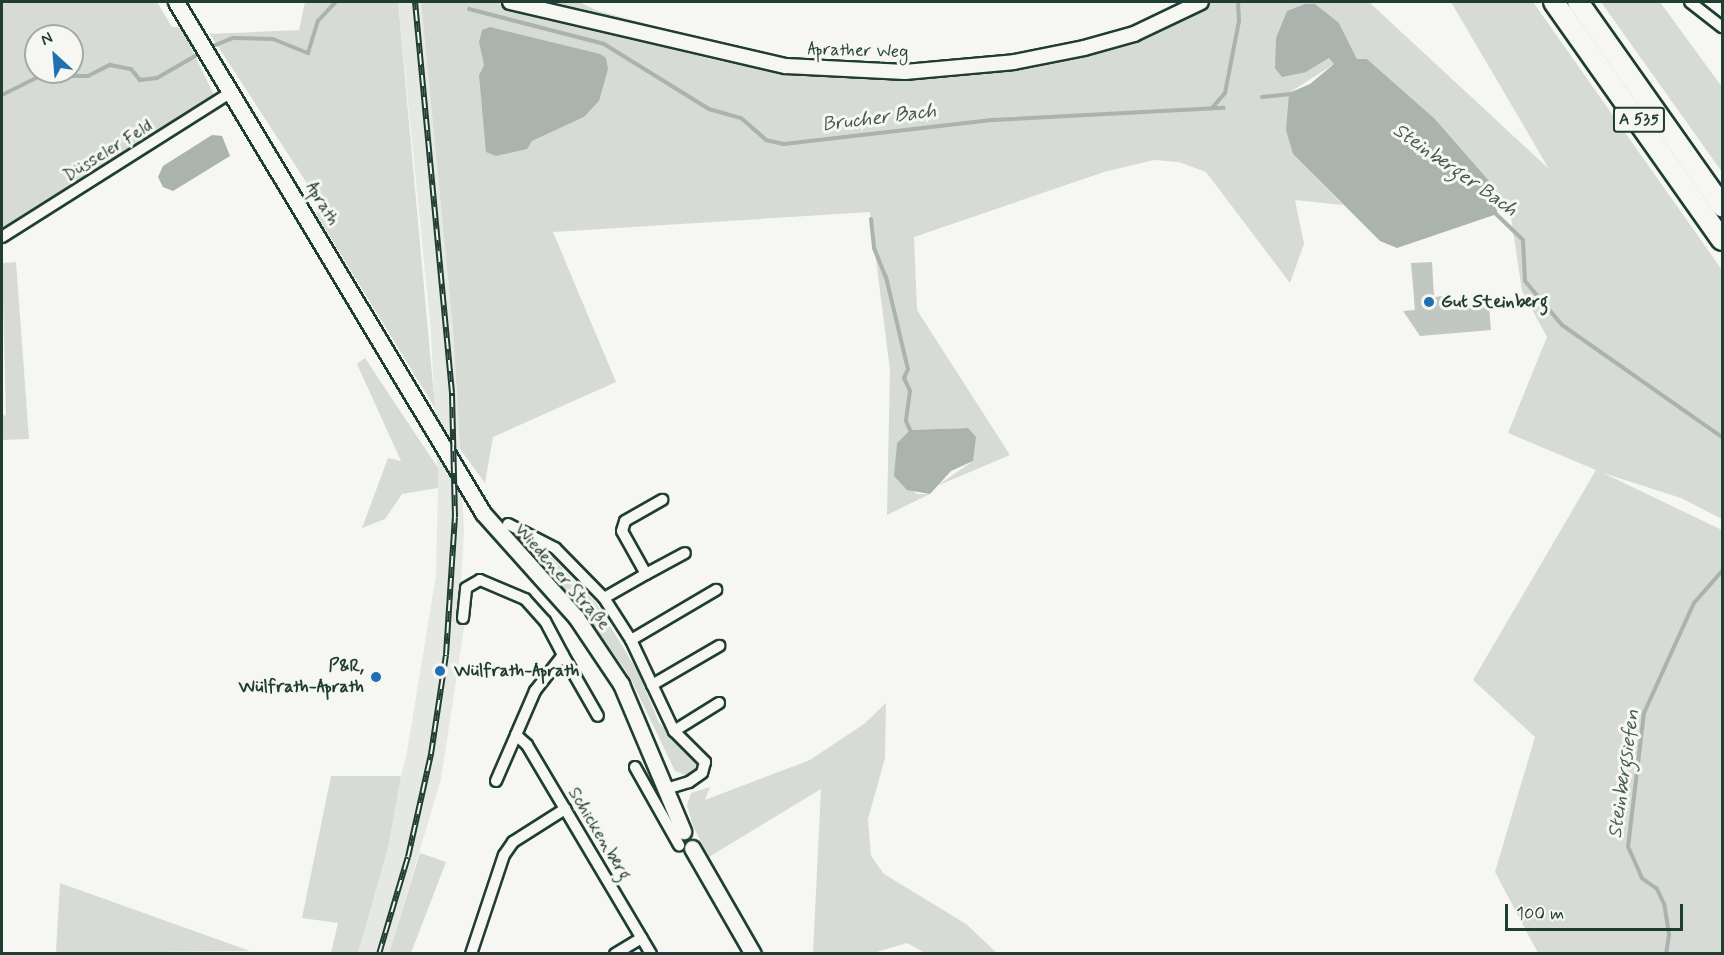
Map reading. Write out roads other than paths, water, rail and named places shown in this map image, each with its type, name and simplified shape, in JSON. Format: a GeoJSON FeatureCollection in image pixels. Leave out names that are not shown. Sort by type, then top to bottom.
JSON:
{"type":"FeatureCollection","features":[{"type":"Feature","properties":{"kind":"highway","name":"A 535"},"geometry":{"type":"LineString","coordinates":[[1554,2],[1722,240]]}},
{"type":"Feature","properties":{"kind":"highway","name":"A 535"},"geometry":{"type":"LineString","coordinates":[[1578,2],[1722,206]]}},
{"type":"Feature","properties":{"kind":"main road","name":"Aprath"},"geometry":{"type":"LineString","coordinates":[[176,2],[434,428]]}},
{"type":"Feature","properties":{"kind":"main road","name":"Wiedener Straße"},"geometry":{"type":"LineString","coordinates":[[434,428],[494,528],[600,649],[639,718],[666,789],[681,839],[753,954]]}},
{"type":"Feature","properties":{"kind":"street","name":"Aprather Weg"},"geometry":{"type":"LineString","coordinates":[[510,2],[786,66],[904,72],[1014,62],[1084,48],[1134,34],[1201,2]]}},
{"type":"Feature","properties":{"kind":"street"},"geometry":{"type":"LineString","coordinates":[[1690,2],[1722,27]]}},
{"type":"Feature","properties":{"kind":"street","name":"Düsseler Feld"},"geometry":{"type":"LineString","coordinates":[[2,237],[231,92]]}},
{"type":"Feature","properties":{"kind":"street"},"geometry":{"type":"LineString","coordinates":[[646,574],[622,531],[625,521],[662,500]]}},
{"type":"Feature","properties":{"kind":"street","name":"Wiedener Straße"},"geometry":{"type":"LineString","coordinates":[[508,524],[555,548],[604,598],[631,640],[674,731],[705,762],[702,773],[689,782],[666,789]]}},
{"type":"Feature","properties":{"kind":"street","name":"Wiedener Straße"},"geometry":{"type":"LineString","coordinates":[[604,598],[685,553]]}},
{"type":"Feature","properties":{"kind":"street"},"geometry":{"type":"LineString","coordinates":[[463,618],[468,584],[487,581],[525,599],[545,621],[598,716]]}},
{"type":"Feature","properties":{"kind":"street","name":"Wiedener Straße"},"geometry":{"type":"LineString","coordinates":[[631,640],[716,590]]}},
{"type":"Feature","properties":{"kind":"street"},"geometry":{"type":"LineString","coordinates":[[652,685],[719,646]]}},
{"type":"Feature","properties":{"kind":"street"},"geometry":{"type":"LineString","coordinates":[[496,782],[535,691],[563,655]]}},
{"type":"Feature","properties":{"kind":"street"},"geometry":{"type":"LineString","coordinates":[[674,731],[719,703]]}},
{"type":"Feature","properties":{"kind":"street","name":"Schickenberg"},"geometry":{"type":"LineString","coordinates":[[516,735],[527,745],[651,954]]}},
{"type":"Feature","properties":{"kind":"street"},"geometry":{"type":"LineString","coordinates":[[635,767],[681,839]]}},
{"type":"Feature","properties":{"kind":"street"},"geometry":{"type":"LineString","coordinates":[[471,954],[504,855],[513,842],[565,809]]}},
{"type":"Feature","properties":{"kind":"street"},"geometry":{"type":"LineString","coordinates":[[615,954],[642,938]]}},
{"type":"Feature","properties":{"kind":"water"},"geometry":{"type":"Polygon","coordinates":[[[1305,4],[1315,4],[1339,23],[1357,59],[1367,59],[1435,119],[1497,190],[1497,214],[1397,248],[1380,241],[1293,154],[1286,130],[1289,93],[1310,84],[1334,64],[1329,58],[1306,72],[1282,77],[1275,68],[1276,38],[1287,11],[1305,4]]]}},
{"type":"Feature","properties":{"kind":"water"},"geometry":{"type":"Polygon","coordinates":[[[490,27],[600,54],[606,58],[608,69],[599,101],[584,117],[532,141],[527,149],[496,156],[486,152],[479,75],[484,65],[479,42],[482,30],[490,27]]]}},
{"type":"Feature","properties":{"kind":"water"},"geometry":{"type":"Polygon","coordinates":[[[212,135],[222,136],[230,156],[173,191],[163,187],[158,177],[163,166],[212,135]]]}},
{"type":"Feature","properties":{"kind":"water"},"geometry":{"type":"Polygon","coordinates":[[[968,428],[976,437],[973,461],[951,471],[930,494],[907,490],[894,476],[897,443],[910,430],[968,428]]]}},
{"type":"Feature","properties":{"kind":"waterway","name":"Brucher Bach"},"geometry":{"type":"LineString","coordinates":[[208,48],[233,38],[273,39],[308,53],[318,21],[336,2]]}},
{"type":"Feature","properties":{"kind":"waterway","name":"Brucher Bach"},"geometry":{"type":"LineString","coordinates":[[1212,108],[1225,93],[1239,21],[1238,2]]}},
{"type":"Feature","properties":{"kind":"waterway","name":"Brucher Bach"},"geometry":{"type":"LineString","coordinates":[[469,9],[604,44],[709,109],[741,118],[766,140],[784,144],[992,120],[1224,108]]}},
{"type":"Feature","properties":{"kind":"waterway","name":"Brucher Bach"},"geometry":{"type":"LineString","coordinates":[[2,95],[40,76],[88,76],[110,65],[131,69],[140,80],[157,78],[202,52]]}},
{"type":"Feature","properties":{"kind":"waterway","name":"Steinberger Bach"},"geometry":{"type":"LineString","coordinates":[[1262,97],[1293,94]]}},
{"type":"Feature","properties":{"kind":"waterway","name":"Steinberger Bach"},"geometry":{"type":"LineString","coordinates":[[1494,212],[1523,240],[1525,281],[1562,325],[1722,437]]}},
{"type":"Feature","properties":{"kind":"waterway"},"geometry":{"type":"LineString","coordinates":[[871,219],[874,248],[886,277],[908,369],[904,378],[910,391],[906,421],[910,430]]}},
{"type":"Feature","properties":{"kind":"waterway","name":"Steinbergsiefen"},"geometry":{"type":"LineString","coordinates":[[1666,954],[1669,934],[1664,904],[1657,889],[1642,878],[1628,847],[1644,713],[1694,603],[1722,571]]}},
{"type":"Feature","properties":{"kind":"railway"},"geometry":{"type":"LineString","coordinates":[[379,954],[408,857],[431,754],[446,655],[455,517],[452,393],[415,2]]}},
{"type":"Feature","properties":{"kind":"place","name":"Gut Steinberg"},"geometry":{"type":"Point","coordinates":[1429,302]}},
{"type":"Feature","properties":{"kind":"place","name":"Wülfrath-Aprath"},"geometry":{"type":"Point","coordinates":[440,671]}},
{"type":"Feature","properties":{"kind":"place","name":"P&R, Wülfrath-Aprath"},"geometry":{"type":"Point","coordinates":[376,677]}}]}
